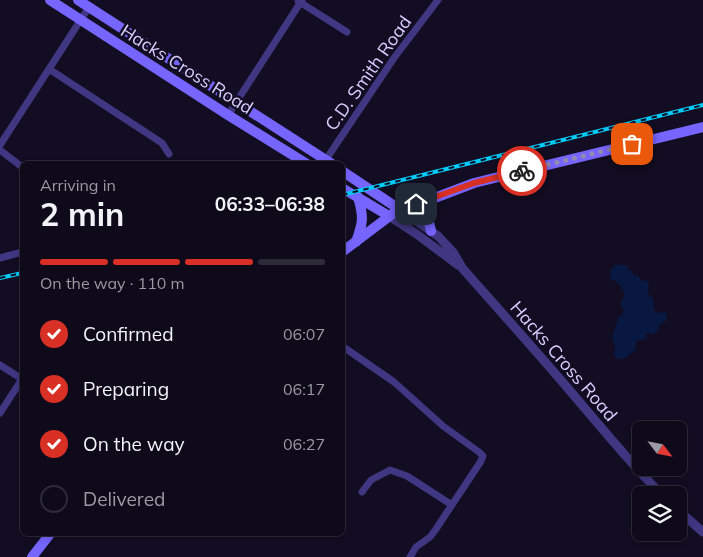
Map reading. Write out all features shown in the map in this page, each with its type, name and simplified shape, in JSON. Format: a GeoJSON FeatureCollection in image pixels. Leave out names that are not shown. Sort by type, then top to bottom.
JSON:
{"type":"FeatureCollection","features":[{"type":"Feature","properties":{"kind":"main road","name":"Hacks Cross Road"},"geometry":{"type":"LineString","coordinates":[[50,0],[303,161]]}},
{"type":"Feature","properties":{"kind":"main road","name":"Hacks Cross Road"},"geometry":{"type":"LineString","coordinates":[[78,0],[326,161]]}},
{"type":"Feature","properties":{"kind":"main road"},"geometry":{"type":"LineString","coordinates":[[345,250],[399,209],[474,183],[703,127]]}},
{"type":"Feature","properties":{"kind":"main road","name":"Hacks Cross Road"},"geometry":{"type":"LineString","coordinates":[[345,173],[399,209]]}},
{"type":"Feature","properties":{"kind":"main road","name":"Hacks Cross Road"},"geometry":{"type":"LineString","coordinates":[[345,190],[389,216]]}},
{"type":"Feature","properties":{"kind":"main road"},"geometry":{"type":"LineString","coordinates":[[356,242],[362,218],[362,208],[358,197]]}},
{"type":"Feature","properties":{"kind":"main road"},"geometry":{"type":"LineString","coordinates":[[431,231],[427,214],[432,199]]}},
{"type":"Feature","properties":{"kind":"main road"},"geometry":{"type":"LineString","coordinates":[[32,557],[48,536]]}},
{"type":"Feature","properties":{"kind":"street","name":"C.D. Smith Road"},"geometry":{"type":"LineString","coordinates":[[328,161],[394,58],[438,0]]}},
{"type":"Feature","properties":{"kind":"street"},"geometry":{"type":"LineString","coordinates":[[228,115],[299,1],[347,32]]}},
{"type":"Feature","properties":{"kind":"street"},"geometry":{"type":"LineString","coordinates":[[0,145],[88,7]]}},
{"type":"Feature","properties":{"kind":"street"},"geometry":{"type":"LineString","coordinates":[[49,69],[162,143],[169,154]]}},
{"type":"Feature","properties":{"kind":"street"},"geometry":{"type":"LineString","coordinates":[[0,150],[20,165]]}},
{"type":"Feature","properties":{"kind":"street"},"geometry":{"type":"LineString","coordinates":[[288,151],[296,161]]}},
{"type":"Feature","properties":{"kind":"street","name":"Hacks Cross Road"},"geometry":{"type":"LineString","coordinates":[[399,209],[438,236],[453,252],[463,269],[653,486]]}},
{"type":"Feature","properties":{"kind":"street","name":"Hacks Cross Road"},"geometry":{"type":"LineString","coordinates":[[389,216],[463,269]]}},
{"type":"Feature","properties":{"kind":"street"},"geometry":{"type":"LineString","coordinates":[[0,258],[20,253]]}},
{"type":"Feature","properties":{"kind":"street"},"geometry":{"type":"LineString","coordinates":[[345,348],[394,382],[443,426],[482,454],[482,458],[436,530],[416,547],[410,557]]}},
{"type":"Feature","properties":{"kind":"street"},"geometry":{"type":"LineString","coordinates":[[0,365],[20,378]]}},
{"type":"Feature","properties":{"kind":"street"},"geometry":{"type":"LineString","coordinates":[[0,412],[20,382]]}},
{"type":"Feature","properties":{"kind":"street"},"geometry":{"type":"LineString","coordinates":[[362,492],[370,480],[390,470],[407,476],[452,505]]}},
{"type":"Feature","properties":{"kind":"street"},"geometry":{"type":"LineString","coordinates":[[687,518],[703,532]]}},
{"type":"Feature","properties":{"kind":"water"},"geometry":{"type":"Polygon","coordinates":[[[619,264],[627,265],[628,270],[632,271],[642,281],[645,280],[649,283],[649,296],[653,298],[655,304],[653,306],[656,313],[664,312],[667,314],[666,321],[658,326],[659,330],[652,335],[646,333],[647,339],[636,342],[636,350],[621,359],[616,358],[614,355],[615,347],[612,338],[619,316],[623,314],[624,309],[621,306],[624,292],[620,284],[611,280],[610,272],[613,266],[619,264]]]}},
{"type":"Feature","properties":{"kind":"railway"},"geometry":{"type":"LineString","coordinates":[[345,194],[703,105]]}},
{"type":"Feature","properties":{"kind":"railway"},"geometry":{"type":"LineString","coordinates":[[0,278],[20,273]]}},
{"type":"Feature","properties":{"kind":"way so far"},"geometry":{"type":"LineString","coordinates":[[522,171],[632,144]]}},
{"type":"Feature","properties":{"kind":"route"},"geometry":{"type":"LineString","coordinates":[[416,204],[474,183],[522,171]]}}]}
